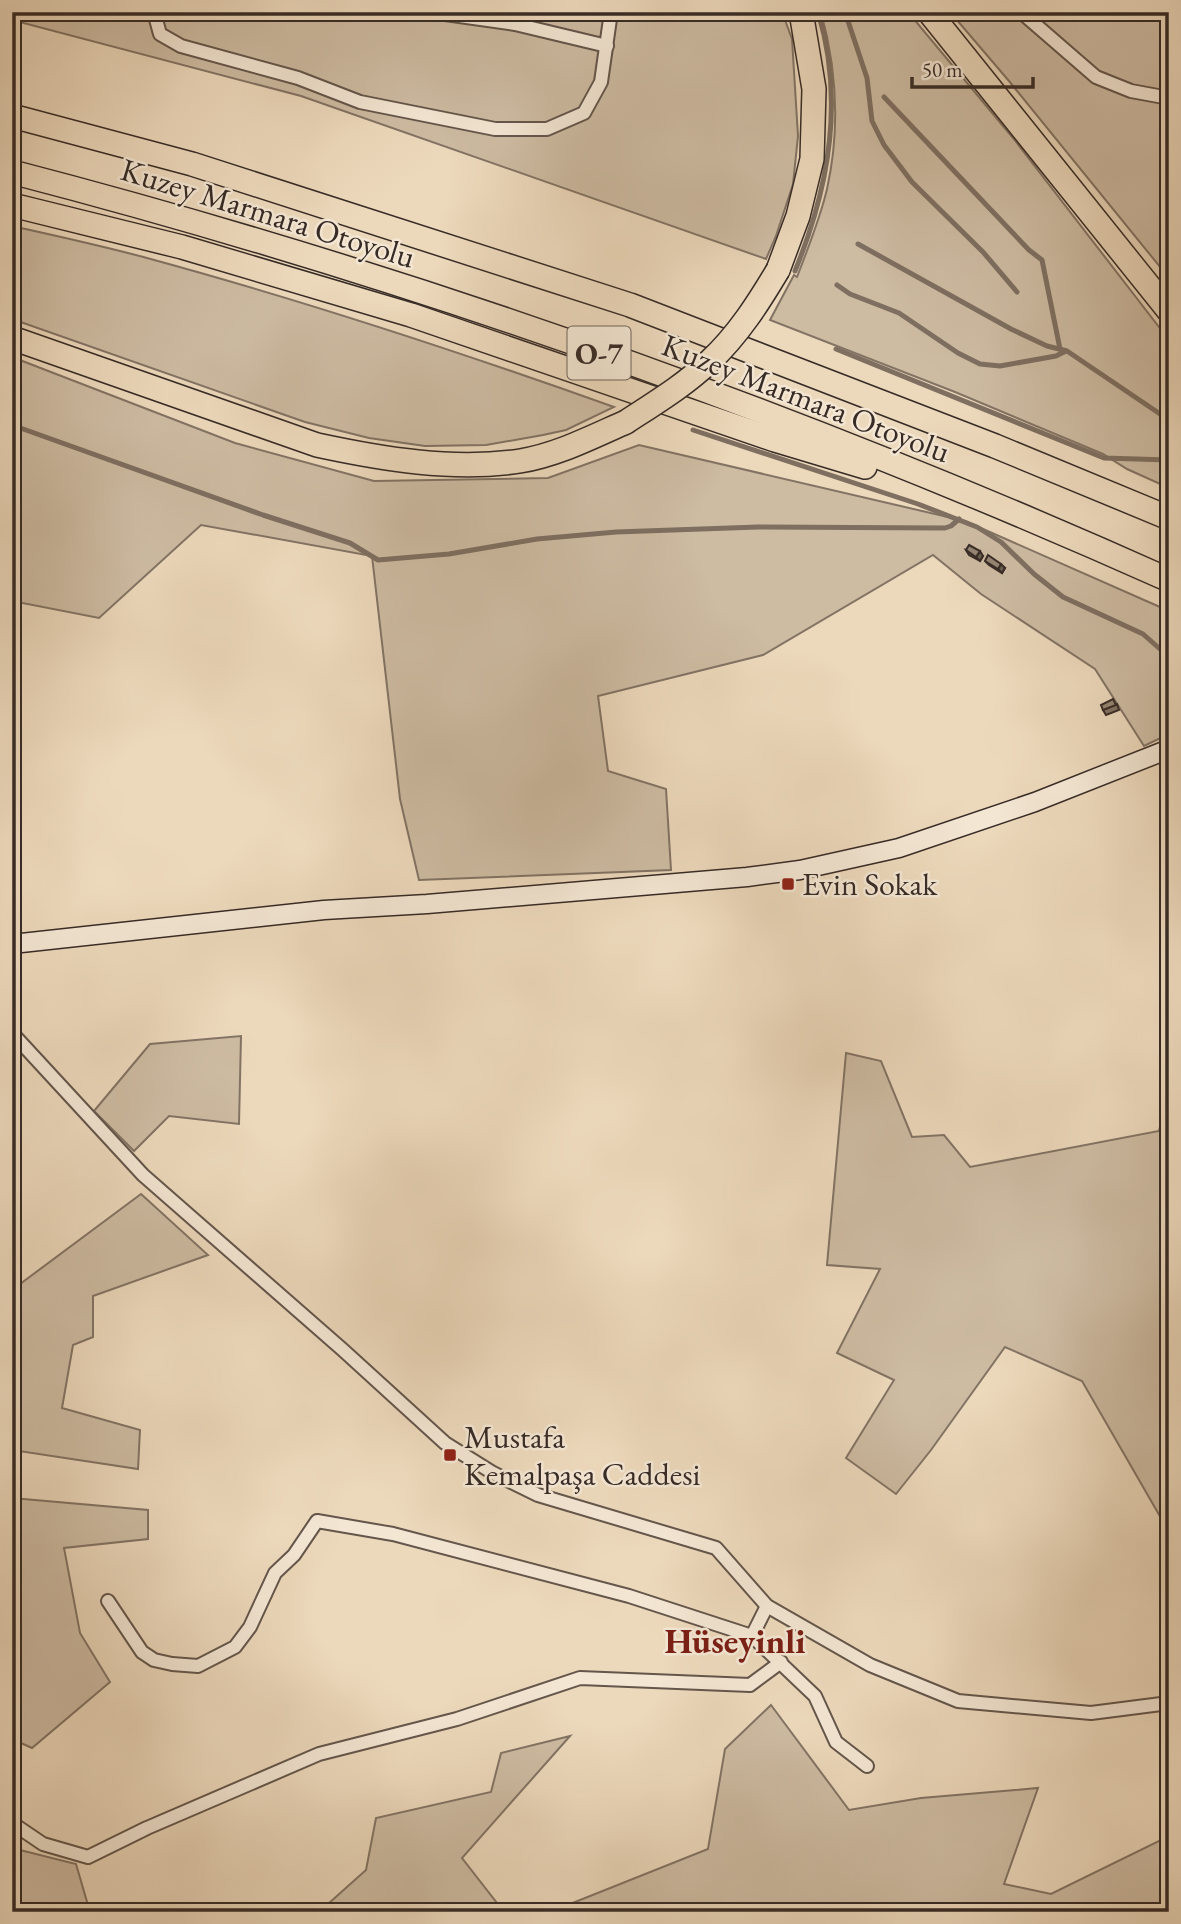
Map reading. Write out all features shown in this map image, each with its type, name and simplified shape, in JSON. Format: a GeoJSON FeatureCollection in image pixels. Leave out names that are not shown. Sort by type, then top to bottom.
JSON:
{"type":"FeatureCollection","features":[{"type":"Feature","properties":{"kind":"highway"},"geometry":{"type":"LineString","coordinates":[[12,338],[317,445],[398,460],[466,464],[521,461],[574,446],[626,422],[669,394],[710,361],[738,330],[778,270],[798,216],[812,159],[814,89],[801,12]]}},
{"type":"Feature","properties":{"kind":"highway"},"geometry":{"type":"LineString","coordinates":[[929,12],[1169,311]]}},
{"type":"Feature","properties":{"kind":"highway","name":"Kuzey Marmara Otoyolu"},"geometry":{"type":"LineString","coordinates":[[12,116],[192,164],[630,305],[995,446],[1169,518]]}},
{"type":"Feature","properties":{"kind":"highway","name":"Kuzey Marmara Otoyolu"},"geometry":{"type":"LineString","coordinates":[[12,172],[105,196],[477,309],[778,418],[1022,514],[1169,580]]}},
{"type":"Feature","properties":{"kind":"highway"},"geometry":{"type":"LineString","coordinates":[[12,205],[181,247],[411,315],[775,440],[1022,514]]}},
{"type":"Feature","properties":{"kind":"main road"},"geometry":{"type":"LineString","coordinates":[[12,944],[324,910],[427,904],[747,877],[800,870],[899,848],[1035,802],[1169,749]]}},
{"type":"Feature","properties":{"kind":"street"},"geometry":{"type":"LineString","coordinates":[[154,12],[160,34],[181,46],[298,78],[360,102],[495,129],[547,129],[584,113],[601,82],[611,12]]}},
{"type":"Feature","properties":{"kind":"street"},"geometry":{"type":"LineString","coordinates":[[431,12],[515,24],[607,46]]}},
{"type":"Feature","properties":{"kind":"street"},"geometry":{"type":"LineString","coordinates":[[1021,12],[1096,77],[1131,92],[1169,98]]}},
{"type":"Feature","properties":{"kind":"street"},"geometry":{"type":"LineString","coordinates":[[12,1033],[144,1175],[445,1443],[493,1473],[538,1494],[716,1548],[767,1606],[870,1665],[958,1701],[1091,1713],[1169,1703]]}},
{"type":"Feature","properties":{"kind":"street"},"geometry":{"type":"LineString","coordinates":[[108,1601],[142,1652],[154,1660],[198,1666],[235,1647],[250,1627],[275,1573],[294,1555],[317,1521],[393,1534],[616,1592],[752,1636],[815,1696],[836,1742],[867,1766]]}},
{"type":"Feature","properties":{"kind":"street"},"geometry":{"type":"LineString","coordinates":[[752,1636],[767,1606]]}},
{"type":"Feature","properties":{"kind":"street"},"geometry":{"type":"LineString","coordinates":[[12,1823],[43,1844],[88,1857],[147,1828],[319,1754],[457,1719],[580,1678],[750,1685],[781,1662]]}},
{"type":"Feature","properties":{"kind":"shaded area"},"geometry":{"type":"Polygon","coordinates":[[[12,12],[782,12],[792,39],[798,136],[793,184],[766,259],[301,96],[12,20],[12,12]]]}},
{"type":"Feature","properties":{"kind":"shaded area"},"geometry":{"type":"Polygon","coordinates":[[[821,12],[908,12],[1013,138],[1169,340],[1169,488],[1127,469],[1103,454],[955,392],[770,320],[794,275],[797,277],[821,211],[831,167],[835,100],[831,56],[821,12]]]}},
{"type":"Feature","properties":{"kind":"shaded area"},"geometry":{"type":"Polygon","coordinates":[[[950,12],[1169,12],[1169,278],[1009,81],[950,12]]]}},
{"type":"Feature","properties":{"kind":"shaded area"},"geometry":{"type":"Polygon","coordinates":[[[12,226],[130,254],[265,292],[440,347],[614,407],[566,430],[486,445],[425,446],[369,438],[305,422],[12,319],[12,226]]]}},
{"type":"Feature","properties":{"kind":"shaded area"},"geometry":{"type":"Polygon","coordinates":[[[12,357],[235,443],[374,481],[548,478],[639,445],[965,521],[1169,611],[1169,734],[1144,746],[1095,669],[981,594],[933,555],[763,655],[598,696],[608,771],[666,789],[671,870],[419,880],[400,799],[372,556],[201,525],[99,618],[12,601],[12,357]]]}},
{"type":"Feature","properties":{"kind":"shaded area"},"geometry":{"type":"Polygon","coordinates":[[[241,1036],[239,1124],[169,1116],[134,1151],[94,1111],[150,1044],[241,1036]]]}},
{"type":"Feature","properties":{"kind":"shaded area"},"geometry":{"type":"Polygon","coordinates":[[[846,1053],[881,1061],[912,1137],[944,1135],[970,1167],[1159,1131],[1169,1090],[1169,1532],[1082,1381],[1005,1347],[896,1494],[846,1458],[894,1380],[837,1353],[880,1269],[827,1265],[846,1053]]]}},
{"type":"Feature","properties":{"kind":"shaded area"},"geometry":{"type":"Polygon","coordinates":[[[141,1194],[208,1255],[93,1296],[93,1337],[73,1345],[62,1408],[140,1430],[138,1469],[12,1450],[12,1290],[141,1194]]]}},
{"type":"Feature","properties":{"kind":"shaded area"},"geometry":{"type":"Polygon","coordinates":[[[12,1498],[148,1510],[148,1539],[64,1548],[80,1633],[110,1682],[32,1748],[12,1739],[12,1498]]]}},
{"type":"Feature","properties":{"kind":"shaded area"},"geometry":{"type":"Polygon","coordinates":[[[771,1705],[849,1810],[921,1798],[1038,1788],[1004,1884],[1051,1894],[1169,1836],[1169,1912],[550,1912],[708,1849],[725,1749],[771,1705]]]}},
{"type":"Feature","properties":{"kind":"shaded area"},"geometry":{"type":"Polygon","coordinates":[[[570,1736],[462,1858],[504,1912],[319,1912],[366,1870],[376,1818],[491,1792],[501,1753],[570,1736]]]}},
{"type":"Feature","properties":{"kind":"shaded area"},"geometry":{"type":"Polygon","coordinates":[[[12,1848],[76,1864],[90,1912],[12,1912],[12,1848]]]}},
{"type":"Feature","properties":{"kind":"building"},"geometry":{"type":"Polygon","coordinates":[[[969,545],[980,551],[976,557],[966,550],[969,545]]]}},
{"type":"Feature","properties":{"kind":"building"},"geometry":{"type":"Polygon","coordinates":[[[988,555],[1001,564],[998,569],[985,561],[988,555]]]}},
{"type":"Feature","properties":{"kind":"building"},"geometry":{"type":"Polygon","coordinates":[[[1113,699],[1116,705],[1103,710],[1101,705],[1113,699]]]}},
{"type":"Feature","properties":{"kind":"waterway"},"geometry":{"type":"LineString","coordinates":[[795,271],[817,208],[832,111],[831,78],[818,12]]}},
{"type":"Feature","properties":{"kind":"waterway"},"geometry":{"type":"LineString","coordinates":[[845,12],[867,78],[872,121],[884,145],[912,182],[983,252],[1017,292]]}},
{"type":"Feature","properties":{"kind":"waterway"},"geometry":{"type":"LineString","coordinates":[[884,97],[1029,250],[1042,260],[1060,349]]}},
{"type":"Feature","properties":{"kind":"waterway"},"geometry":{"type":"LineString","coordinates":[[858,244],[1011,329],[1047,346],[1067,351],[1169,420]]}},
{"type":"Feature","properties":{"kind":"waterway"},"geometry":{"type":"LineString","coordinates":[[837,285],[850,294],[899,313],[958,353],[980,364],[1000,366],[1056,356],[1066,351]]}},
{"type":"Feature","properties":{"kind":"waterway"},"geometry":{"type":"LineString","coordinates":[[836,349],[1104,458],[1169,460]]}},
{"type":"Feature","properties":{"kind":"waterway"},"geometry":{"type":"LineString","coordinates":[[12,425],[263,515],[350,543],[378,560],[449,554],[537,539],[616,532],[758,527],[945,528],[959,519]]}},
{"type":"Feature","properties":{"kind":"waterway"},"geometry":{"type":"LineString","coordinates":[[693,430],[918,504],[977,527],[1001,542],[1063,597],[1143,634],[1160,649]]}},
{"type":"Feature","properties":{"kind":"place","name":"Evin Sokak"},"geometry":{"type":"Point","coordinates":[788,884]}},
{"type":"Feature","properties":{"kind":"place","name":"Mustafa Kemalpaşa Caddesi"},"geometry":{"type":"Point","coordinates":[450,1455]}},
{"type":"Feature","properties":{"kind":"district","name":"Hüseyinli"},"geometry":{"type":"Point","coordinates":[735,1640]}}]}
